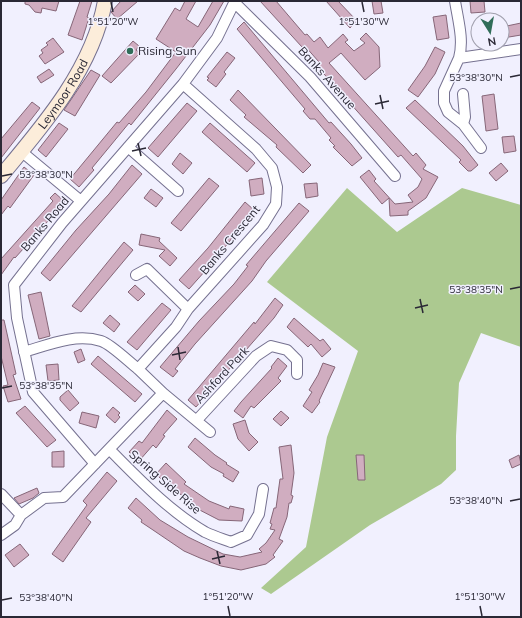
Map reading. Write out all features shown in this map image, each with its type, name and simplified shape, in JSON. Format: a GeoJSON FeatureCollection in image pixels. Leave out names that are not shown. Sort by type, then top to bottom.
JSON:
{"type":"FeatureCollection","features":[{"type":"Feature","properties":{"kind":"street","name":"Leymoor Road"},"geometry":{"type":"LineString","coordinates":[[1,176],[22,152],[66,93],[96,39],[105,1]]}},
{"type":"Feature","properties":{"kind":"street"},"geometry":{"type":"LineString","coordinates":[[455,1],[461,38],[461,50],[459,58],[444,91],[444,102],[448,112],[463,124],[481,148]]}},
{"type":"Feature","properties":{"kind":"street","name":"Banks Road"},"geometry":{"type":"LineString","coordinates":[[95,464],[33,392],[17,318],[14,285],[37,254],[81,201],[183,84],[217,38],[235,2]]}},
{"type":"Feature","properties":{"kind":"street","name":"Banks Avenue"},"geometry":{"type":"LineString","coordinates":[[235,2],[310,77],[395,176]]}},
{"type":"Feature","properties":{"kind":"street"},"geometry":{"type":"LineString","coordinates":[[459,58],[521,49]]}},
{"type":"Feature","properties":{"kind":"street","name":"Banks Crescent"},"geometry":{"type":"LineString","coordinates":[[142,373],[188,309],[263,225],[276,204],[277,187],[272,168],[256,149],[183,84]]}},
{"type":"Feature","properties":{"kind":"street"},"geometry":{"type":"LineString","coordinates":[[463,94],[465,117],[463,124]]}},
{"type":"Feature","properties":{"kind":"street"},"geometry":{"type":"LineString","coordinates":[[128,147],[178,191]]}},
{"type":"Feature","properties":{"kind":"street"},"geometry":{"type":"LineString","coordinates":[[22,152],[81,201]]}},
{"type":"Feature","properties":{"kind":"street"},"geometry":{"type":"LineString","coordinates":[[136,275],[148,265],[188,309]]}},
{"type":"Feature","properties":{"kind":"street","name":"Ashford Park"},"geometry":{"type":"LineString","coordinates":[[24,352],[66,340],[85,338],[102,341],[142,373],[163,393],[210,432]]}},
{"type":"Feature","properties":{"kind":"street","name":"Ashford Park"},"geometry":{"type":"LineString","coordinates":[[197,420],[256,356],[271,346],[287,350],[297,360],[297,374]]}},
{"type":"Feature","properties":{"kind":"street"},"geometry":{"type":"LineString","coordinates":[[1,536],[15,525],[21,514],[44,498],[63,497],[110,450],[163,393]]}},
{"type":"Feature","properties":{"kind":"street","name":"Spring Side Rise"},"geometry":{"type":"LineString","coordinates":[[110,450],[144,483],[187,520],[207,533],[231,542],[247,534],[259,514],[263,489]]}},
{"type":"Feature","properties":{"kind":"street"},"geometry":{"type":"LineString","coordinates":[[1,494],[21,514]]}},
{"type":"Feature","properties":{"kind":"green space"},"geometry":{"type":"Polygon","coordinates":[[[347,188],[397,232],[462,188],[521,205],[521,347],[481,333],[459,383],[456,470],[441,484],[370,525],[271,594],[261,588],[306,547],[327,437],[358,351],[267,282],[347,188]]]}},
{"type":"Feature","properties":{"kind":"building"},"geometry":{"type":"Polygon","coordinates":[[[25,1],[59,1],[56,11],[42,8],[41,13],[35,12],[29,5],[25,4],[25,1]]]}},
{"type":"Feature","properties":{"kind":"building"},"geometry":{"type":"Polygon","coordinates":[[[80,1],[92,1],[87,17],[89,18],[82,40],[68,35],[80,1]]]}},
{"type":"Feature","properties":{"kind":"building"},"geometry":{"type":"Polygon","coordinates":[[[121,1],[138,1],[117,19],[111,12],[121,1]]]}},
{"type":"Feature","properties":{"kind":"building"},"geometry":{"type":"Polygon","coordinates":[[[185,1],[196,1],[186,19],[198,27],[213,1],[224,1],[210,25],[176,69],[131,125],[129,123],[92,168],[94,170],[79,187],[70,179],[117,122],[119,123],[146,92],[176,52],[156,39],[175,8],[180,11],[185,1]]]}},
{"type":"Feature","properties":{"kind":"building"},"geometry":{"type":"Polygon","coordinates":[[[260,1],[276,1],[305,35],[307,34],[314,42],[320,37],[328,48],[343,34],[348,40],[345,42],[354,51],[365,43],[360,39],[366,33],[379,47],[380,67],[365,80],[341,53],[329,63],[413,156],[416,153],[426,165],[423,169],[438,177],[426,198],[408,211],[408,215],[390,216],[389,198],[382,204],[360,177],[369,170],[376,179],[374,181],[395,204],[413,202],[408,195],[418,187],[422,179],[401,155],[398,157],[316,65],[319,62],[304,45],[302,47],[260,1]]]}},
{"type":"Feature","properties":{"kind":"building"},"geometry":{"type":"Polygon","coordinates":[[[326,1],[338,1],[357,21],[350,28],[326,1]]]}},
{"type":"Feature","properties":{"kind":"building"},"geometry":{"type":"Polygon","coordinates":[[[372,1],[381,1],[383,13],[374,14],[372,1]]]}},
{"type":"Feature","properties":{"kind":"building"},"geometry":{"type":"Polygon","coordinates":[[[470,1],[484,1],[485,12],[471,12],[470,1]]]}},
{"type":"Feature","properties":{"kind":"building"},"geometry":{"type":"Polygon","coordinates":[[[446,15],[449,38],[437,40],[433,17],[446,15]]]}},
{"type":"Feature","properties":{"kind":"building"},"geometry":{"type":"Polygon","coordinates":[[[244,22],[329,123],[331,122],[362,158],[352,166],[333,147],[335,146],[329,140],[331,138],[315,119],[310,119],[303,111],[305,109],[237,29],[244,22]]]}},
{"type":"Feature","properties":{"kind":"building"},"geometry":{"type":"Polygon","coordinates":[[[521,23],[521,35],[510,37],[510,25],[521,23]]]}},
{"type":"Feature","properties":{"kind":"building"},"geometry":{"type":"Polygon","coordinates":[[[53,38],[64,52],[45,64],[39,56],[43,53],[41,50],[48,45],[46,43],[53,38]]]}},
{"type":"Feature","properties":{"kind":"building"},"geometry":{"type":"Polygon","coordinates":[[[133,41],[139,46],[136,50],[140,53],[111,83],[102,76],[133,41]]]}},
{"type":"Feature","properties":{"kind":"building"},"geometry":{"type":"Polygon","coordinates":[[[435,47],[445,52],[435,74],[418,97],[408,90],[425,66],[435,47]]]}},
{"type":"Feature","properties":{"kind":"building"},"geometry":{"type":"Polygon","coordinates":[[[227,52],[235,58],[224,72],[226,74],[216,87],[207,80],[209,78],[207,77],[227,52]]]}},
{"type":"Feature","properties":{"kind":"building"},"geometry":{"type":"Polygon","coordinates":[[[49,69],[54,75],[41,83],[37,77],[49,69]]]}},
{"type":"Feature","properties":{"kind":"building"},"geometry":{"type":"Polygon","coordinates":[[[91,70],[100,75],[75,116],[64,110],[91,70]]]}},
{"type":"Feature","properties":{"kind":"building"},"geometry":{"type":"Polygon","coordinates":[[[238,90],[311,165],[303,173],[276,147],[277,145],[244,117],[246,115],[230,100],[238,90]]]}},
{"type":"Feature","properties":{"kind":"building"},"geometry":{"type":"Polygon","coordinates":[[[494,94],[498,129],[486,131],[482,96],[494,94]]]}},
{"type":"Feature","properties":{"kind":"building"},"geometry":{"type":"Polygon","coordinates":[[[415,100],[463,146],[478,165],[471,171],[468,171],[459,162],[461,160],[406,108],[415,100]]]}},
{"type":"Feature","properties":{"kind":"building"},"geometry":{"type":"Polygon","coordinates":[[[32,102],[40,108],[1,158],[1,139],[32,102]]]}},
{"type":"Feature","properties":{"kind":"building"},"geometry":{"type":"Polygon","coordinates":[[[187,103],[197,111],[158,157],[148,148],[187,103]]]}},
{"type":"Feature","properties":{"kind":"building"},"geometry":{"type":"Polygon","coordinates":[[[59,123],[68,129],[46,157],[38,150],[59,123]]]}},
{"type":"Feature","properties":{"kind":"building"},"geometry":{"type":"Polygon","coordinates":[[[210,123],[255,163],[247,172],[202,132],[210,123]]]}},
{"type":"Feature","properties":{"kind":"building"},"geometry":{"type":"Polygon","coordinates":[[[514,136],[516,151],[504,153],[502,137],[514,136]]]}},
{"type":"Feature","properties":{"kind":"building"},"geometry":{"type":"Polygon","coordinates":[[[180,153],[192,163],[183,174],[172,164],[180,153]]]}},
{"type":"Feature","properties":{"kind":"building"},"geometry":{"type":"Polygon","coordinates":[[[501,163],[508,171],[496,181],[489,173],[501,163]]]}},
{"type":"Feature","properties":{"kind":"building"},"geometry":{"type":"Polygon","coordinates":[[[132,165],[142,174],[50,281],[41,273],[132,165]]]}},
{"type":"Feature","properties":{"kind":"building"},"geometry":{"type":"Polygon","coordinates":[[[24,167],[34,175],[10,208],[8,206],[1,215],[1,200],[24,167]]]}},
{"type":"Feature","properties":{"kind":"building"},"geometry":{"type":"Polygon","coordinates":[[[209,178],[219,186],[181,231],[171,223],[209,178]]]}},
{"type":"Feature","properties":{"kind":"building"},"geometry":{"type":"Polygon","coordinates":[[[262,178],[264,194],[251,196],[249,180],[262,178]]]}},
{"type":"Feature","properties":{"kind":"building"},"geometry":{"type":"Polygon","coordinates":[[[317,183],[318,196],[306,198],[304,184],[317,183]]]}},
{"type":"Feature","properties":{"kind":"building"},"geometry":{"type":"Polygon","coordinates":[[[151,189],[163,198],[156,207],[144,198],[151,189]]]}},
{"type":"Feature","properties":{"kind":"building"},"geometry":{"type":"Polygon","coordinates":[[[55,193],[65,202],[15,258],[14,257],[1,275],[1,259],[53,201],[50,198],[55,193]]]}},
{"type":"Feature","properties":{"kind":"building"},"geometry":{"type":"Polygon","coordinates":[[[245,202],[254,210],[214,261],[189,289],[179,280],[208,248],[245,202]]]}},
{"type":"Feature","properties":{"kind":"building"},"geometry":{"type":"Polygon","coordinates":[[[299,203],[309,211],[266,261],[252,281],[195,344],[175,369],[178,371],[173,377],[160,367],[199,321],[234,284],[248,266],[246,265],[299,203]]]}},
{"type":"Feature","properties":{"kind":"building"},"geometry":{"type":"Polygon","coordinates":[[[141,234],[160,238],[159,241],[177,258],[170,266],[159,256],[165,250],[139,245],[141,234]]]}},
{"type":"Feature","properties":{"kind":"building"},"geometry":{"type":"Polygon","coordinates":[[[124,242],[133,250],[81,312],[72,306],[124,242]]]}},
{"type":"Feature","properties":{"kind":"building"},"geometry":{"type":"Polygon","coordinates":[[[135,285],[145,294],[138,301],[128,292],[135,285]]]}},
{"type":"Feature","properties":{"kind":"building"},"geometry":{"type":"Polygon","coordinates":[[[41,292],[50,336],[39,339],[28,295],[41,292]]]}},
{"type":"Feature","properties":{"kind":"building"},"geometry":{"type":"Polygon","coordinates":[[[275,298],[283,305],[274,318],[196,407],[188,400],[254,322],[255,324],[275,298]]]}},
{"type":"Feature","properties":{"kind":"building"},"geometry":{"type":"Polygon","coordinates":[[[162,303],[171,310],[137,350],[127,342],[162,303]]]}},
{"type":"Feature","properties":{"kind":"building"},"geometry":{"type":"Polygon","coordinates":[[[110,315],[120,324],[114,332],[103,323],[110,315]]]}},
{"type":"Feature","properties":{"kind":"building"},"geometry":{"type":"Polygon","coordinates":[[[294,318],[320,341],[323,339],[331,349],[322,357],[311,344],[308,347],[287,327],[294,318]]]}},
{"type":"Feature","properties":{"kind":"building"},"geometry":{"type":"Polygon","coordinates":[[[1,320],[4,320],[16,374],[13,375],[21,399],[8,402],[3,386],[8,385],[1,356],[1,320]]]}},
{"type":"Feature","properties":{"kind":"building"},"geometry":{"type":"Polygon","coordinates":[[[81,349],[85,360],[78,363],[74,352],[81,349]]]}},
{"type":"Feature","properties":{"kind":"building"},"geometry":{"type":"Polygon","coordinates":[[[98,356],[142,394],[135,402],[91,364],[98,356]]]}},
{"type":"Feature","properties":{"kind":"building"},"geometry":{"type":"Polygon","coordinates":[[[278,358],[287,366],[278,378],[281,381],[254,408],[251,406],[243,418],[234,411],[272,368],[271,367],[278,358]]]}},
{"type":"Feature","properties":{"kind":"building"},"geometry":{"type":"Polygon","coordinates":[[[323,363],[335,367],[319,401],[320,402],[312,413],[303,406],[312,392],[309,390],[323,363]]]}},
{"type":"Feature","properties":{"kind":"building"},"geometry":{"type":"Polygon","coordinates":[[[58,364],[59,380],[48,381],[46,365],[58,364]]]}},
{"type":"Feature","properties":{"kind":"building"},"geometry":{"type":"Polygon","coordinates":[[[68,390],[79,403],[70,411],[60,400],[60,397],[68,390]]]}},
{"type":"Feature","properties":{"kind":"building"},"geometry":{"type":"Polygon","coordinates":[[[25,406],[56,440],[47,447],[16,413],[25,406]]]}},
{"type":"Feature","properties":{"kind":"building"},"geometry":{"type":"Polygon","coordinates":[[[113,407],[120,413],[118,415],[120,417],[115,423],[106,415],[113,407]]]}},
{"type":"Feature","properties":{"kind":"building"},"geometry":{"type":"Polygon","coordinates":[[[167,410],[177,419],[163,435],[165,436],[156,448],[153,445],[139,461],[129,452],[139,441],[142,443],[167,410]]]}},
{"type":"Feature","properties":{"kind":"building"},"geometry":{"type":"Polygon","coordinates":[[[281,411],[289,418],[281,426],[273,419],[281,411]]]}},
{"type":"Feature","properties":{"kind":"building"},"geometry":{"type":"Polygon","coordinates":[[[82,412],[99,416],[96,428],[79,423],[82,412]]]}},
{"type":"Feature","properties":{"kind":"building"},"geometry":{"type":"Polygon","coordinates":[[[245,420],[249,433],[258,442],[249,451],[238,439],[233,424],[245,420]]]}},
{"type":"Feature","properties":{"kind":"building"},"geometry":{"type":"Polygon","coordinates":[[[195,438],[227,463],[226,464],[239,472],[233,482],[223,476],[224,474],[211,467],[188,447],[195,438]]]}},
{"type":"Feature","properties":{"kind":"building"},"geometry":{"type":"Polygon","coordinates":[[[291,445],[294,473],[291,495],[293,496],[291,503],[289,503],[287,517],[279,539],[283,541],[273,555],[275,557],[266,564],[241,570],[221,566],[200,558],[184,551],[141,522],[142,520],[128,508],[136,498],[160,520],[188,537],[223,554],[240,557],[262,552],[259,549],[266,543],[275,530],[270,529],[272,524],[270,523],[274,508],[276,508],[280,479],[283,479],[279,447],[291,445]]]}},
{"type":"Feature","properties":{"kind":"building"},"geometry":{"type":"Polygon","coordinates":[[[64,451],[64,467],[52,467],[52,452],[64,451]]]}},
{"type":"Feature","properties":{"kind":"building"},"geometry":{"type":"Polygon","coordinates":[[[356,455],[364,455],[365,480],[358,480],[356,455]]]}},
{"type":"Feature","properties":{"kind":"building"},"geometry":{"type":"Polygon","coordinates":[[[519,455],[521,464],[512,468],[509,460],[519,455]]]}},
{"type":"Feature","properties":{"kind":"building"},"geometry":{"type":"Polygon","coordinates":[[[166,463],[186,482],[184,484],[209,501],[229,509],[230,506],[244,509],[242,521],[219,520],[192,506],[193,505],[187,501],[188,499],[180,494],[164,478],[162,480],[156,474],[166,463]]]}},
{"type":"Feature","properties":{"kind":"building"},"geometry":{"type":"Polygon","coordinates":[[[107,472],[117,481],[86,518],[91,522],[63,562],[52,554],[87,505],[83,501],[107,472]]]}},
{"type":"Feature","properties":{"kind":"building"},"geometry":{"type":"Polygon","coordinates":[[[37,488],[39,493],[33,498],[19,504],[14,498],[37,488]]]}},
{"type":"Feature","properties":{"kind":"building"},"geometry":{"type":"Polygon","coordinates":[[[20,544],[29,555],[14,567],[5,555],[20,544]]]}},
{"type":"Feature","properties":{"kind":"place","name":"Rising Sun"},"geometry":{"type":"Point","coordinates":[130,51]}}]}
